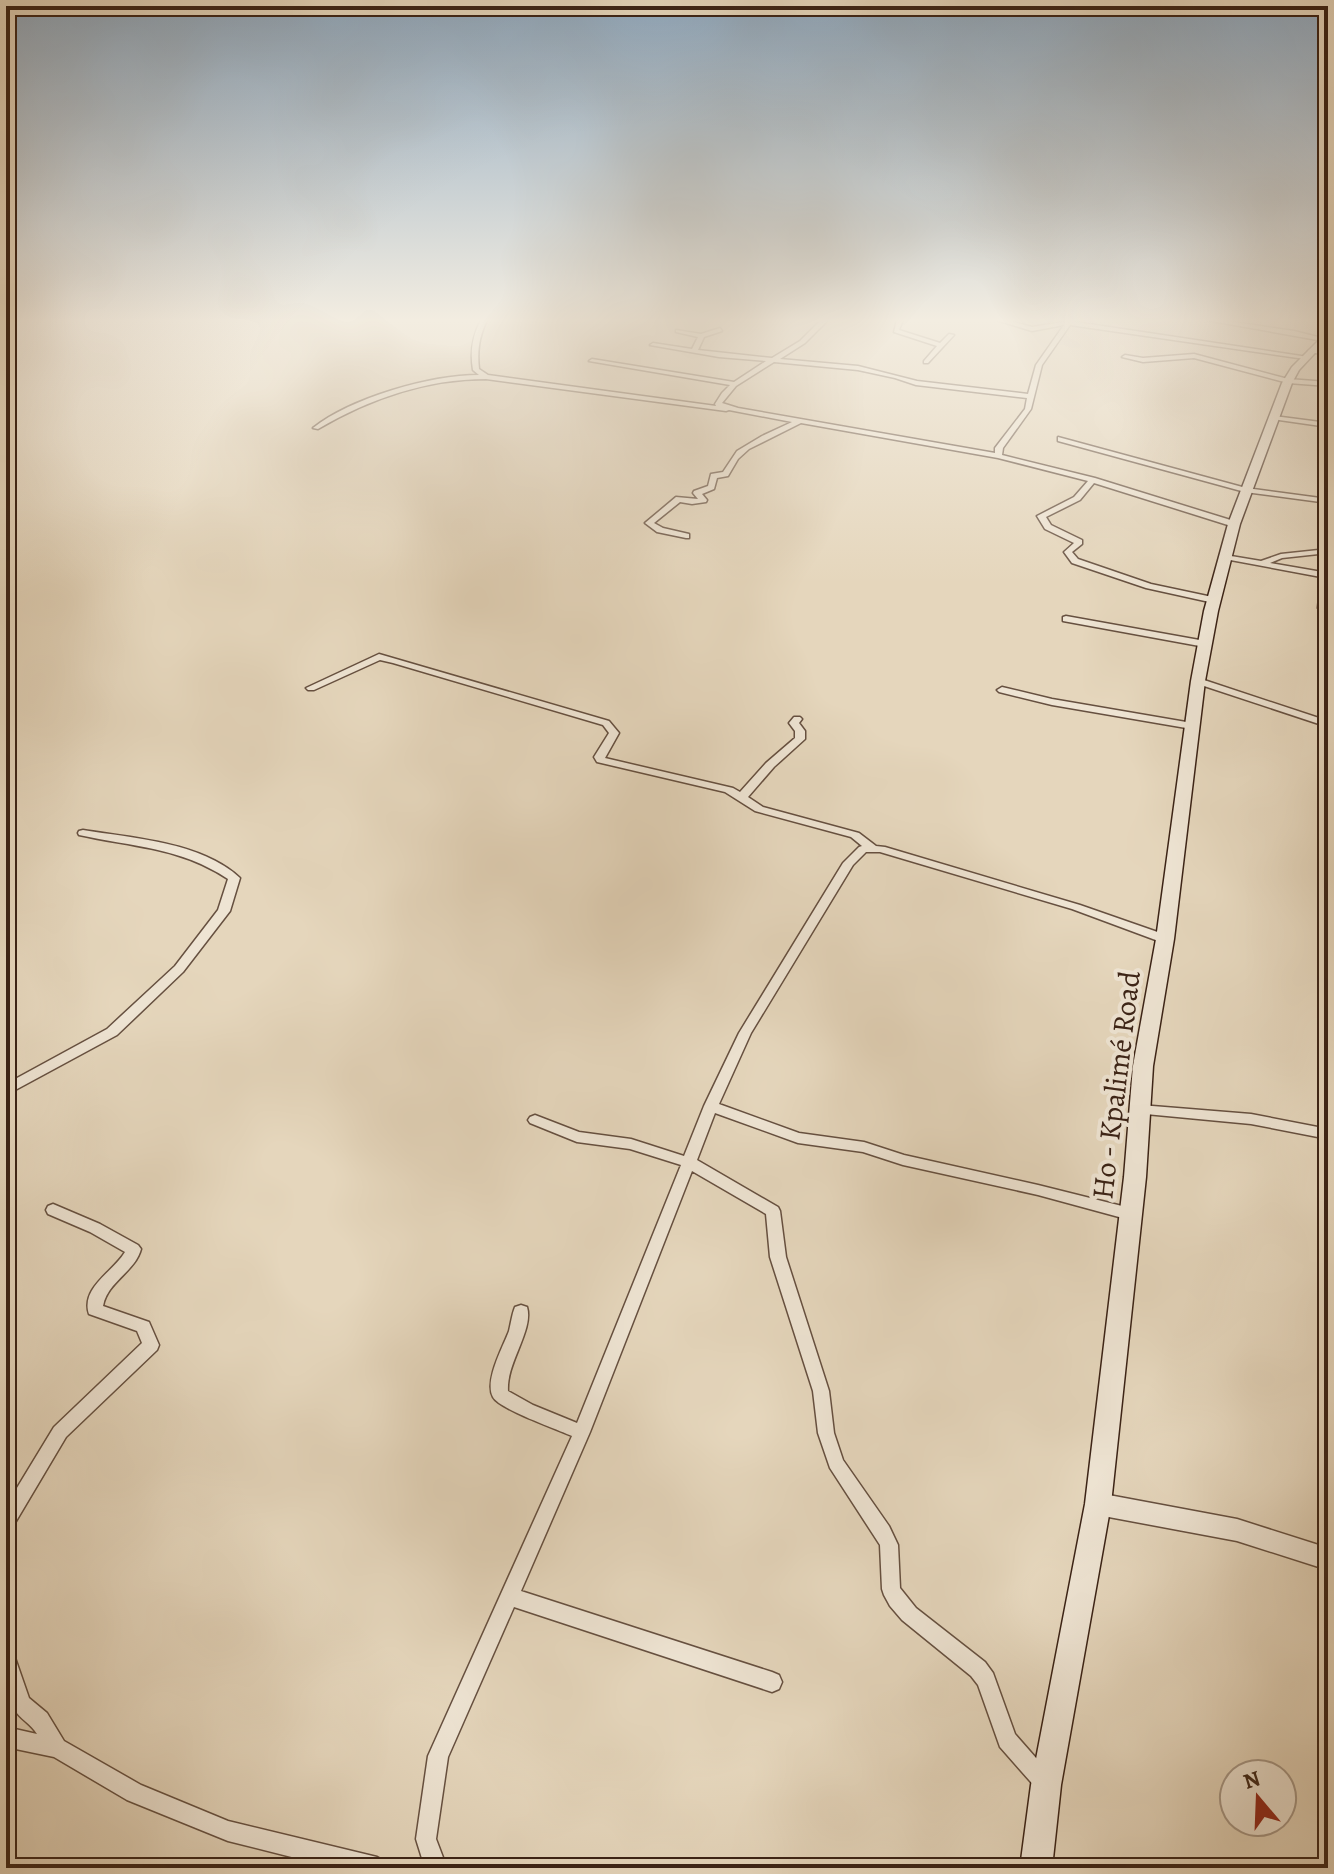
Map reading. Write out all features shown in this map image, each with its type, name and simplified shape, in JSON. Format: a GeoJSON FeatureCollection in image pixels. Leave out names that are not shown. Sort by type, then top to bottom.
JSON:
{"type":"FeatureCollection","features":[{"type":"Feature","properties":{"kind":"main road","name":"Ho - Kpalimé Road"},"geometry":{"type":"LineString","coordinates":[[1036,1868],[1046,1785],[1098,1504],[1143,1066],[1165,939],[1198,681],[1214,600],[1234,524],[1278,407]]}},
{"type":"Feature","properties":{"kind":"street"},"geometry":{"type":"LineString","coordinates":[[316,428],[360,407]]}},
{"type":"Feature","properties":{"kind":"street"},"geometry":{"type":"LineString","coordinates":[[718,407],[998,456],[1092,480],[1234,524]]}},
{"type":"Feature","properties":{"kind":"street"},"geometry":{"type":"LineString","coordinates":[[729,407],[737,410]]}},
{"type":"Feature","properties":{"kind":"street"},"geometry":{"type":"LineString","coordinates":[[998,456],[999,448],[1028,407]]}},
{"type":"Feature","properties":{"kind":"street"},"geometry":{"type":"LineString","coordinates":[[1274,418],[1328,425]]}},
{"type":"Feature","properties":{"kind":"street"},"geometry":{"type":"LineString","coordinates":[[686,536],[660,530],[649,523],[679,499],[692,502],[703,500],[697,493],[711,487],[714,476],[725,474],[733,458],[744,448],[771,436],[778,428],[801,421]]}},
{"type":"Feature","properties":{"kind":"street"},"geometry":{"type":"LineString","coordinates":[[1061,439],[1245,490],[1328,501]]}},
{"type":"Feature","properties":{"kind":"street"},"geometry":{"type":"LineString","coordinates":[[1092,480],[1082,495],[1069,505],[1041,516],[1048,527],[1079,542],[1068,552],[1075,561],[1149,586],[1214,600]]}},
{"type":"Feature","properties":{"kind":"street"},"geometry":{"type":"LineString","coordinates":[[1225,557],[1265,562],[1281,556],[1328,551]]}},
{"type":"Feature","properties":{"kind":"street"},"geometry":{"type":"LineString","coordinates":[[1265,562],[1271,567],[1326,576],[1322,608],[1328,613]]}},
{"type":"Feature","properties":{"kind":"street"},"geometry":{"type":"LineString","coordinates":[[1066,619],[1205,644]]}},
{"type":"Feature","properties":{"kind":"street"},"geometry":{"type":"LineString","coordinates":[[311,688],[379,657],[396,661],[606,723],[614,733],[599,757],[601,760],[710,784],[742,797],[759,809],[855,835],[872,848],[1076,907],[1165,939]]}},
{"type":"Feature","properties":{"kind":"street"},"geometry":{"type":"LineString","coordinates":[[1198,681],[1328,724]]}},
{"type":"Feature","properties":{"kind":"street"},"geometry":{"type":"LineString","coordinates":[[1002,690],[1052,702],[1192,726]]}},
{"type":"Feature","properties":{"kind":"street"},"geometry":{"type":"LineString","coordinates":[[742,797],[770,765],[800,739],[800,731],[794,723],[797,719]]}},
{"type":"Feature","properties":{"kind":"street"},"geometry":{"type":"LineString","coordinates":[[6,1090],[112,1032],[179,969],[224,911],[234,878],[214,862],[174,848],[83,833]]}},
{"type":"Feature","properties":{"kind":"street"},"geometry":{"type":"LineString","coordinates":[[436,1868],[426,1839],[438,1756],[582,1432],[711,1106],[751,1022],[841,876],[858,852],[872,848]]}},
{"type":"Feature","properties":{"kind":"street"},"geometry":{"type":"LineString","coordinates":[[711,1106],[798,1138],[864,1147],[903,1160],[1130,1214]]}},
{"type":"Feature","properties":{"kind":"street"},"geometry":{"type":"LineString","coordinates":[[1140,1110],[1251,1119],[1328,1134]]}},
{"type":"Feature","properties":{"kind":"street"},"geometry":{"type":"LineString","coordinates":[[535,1120],[577,1137],[631,1144],[688,1162],[773,1211],[778,1257],[821,1391],[830,1448],[836,1463],[889,1545],[891,1589],[909,1614],[978,1669],[986,1680],[1007,1740],[1046,1785]]}},
{"type":"Feature","properties":{"kind":"street"},"geometry":{"type":"LineString","coordinates":[[6,1522],[60,1432],[151,1345],[143,1327],[95,1310],[97,1295],[131,1257],[133,1249],[53,1210]]}},
{"type":"Feature","properties":{"kind":"street"},"geometry":{"type":"LineString","coordinates":[[521,1311],[520,1326],[498,1383],[500,1395],[527,1410],[582,1432]]}},
{"type":"Feature","properties":{"kind":"street"},"geometry":{"type":"LineString","coordinates":[[1098,1504],[1237,1530],[1328,1559]]}},
{"type":"Feature","properties":{"kind":"street"},"geometry":{"type":"LineString","coordinates":[[508,1596],[772,1682]]}},
{"type":"Feature","properties":{"kind":"street"},"geometry":{"type":"LineString","coordinates":[[6,1659],[22,1704],[40,1720],[57,1748]]}},
{"type":"Feature","properties":{"kind":"street"},"geometry":{"type":"LineString","coordinates":[[6,1737],[57,1748],[134,1793],[228,1831],[377,1868]]}}]}
